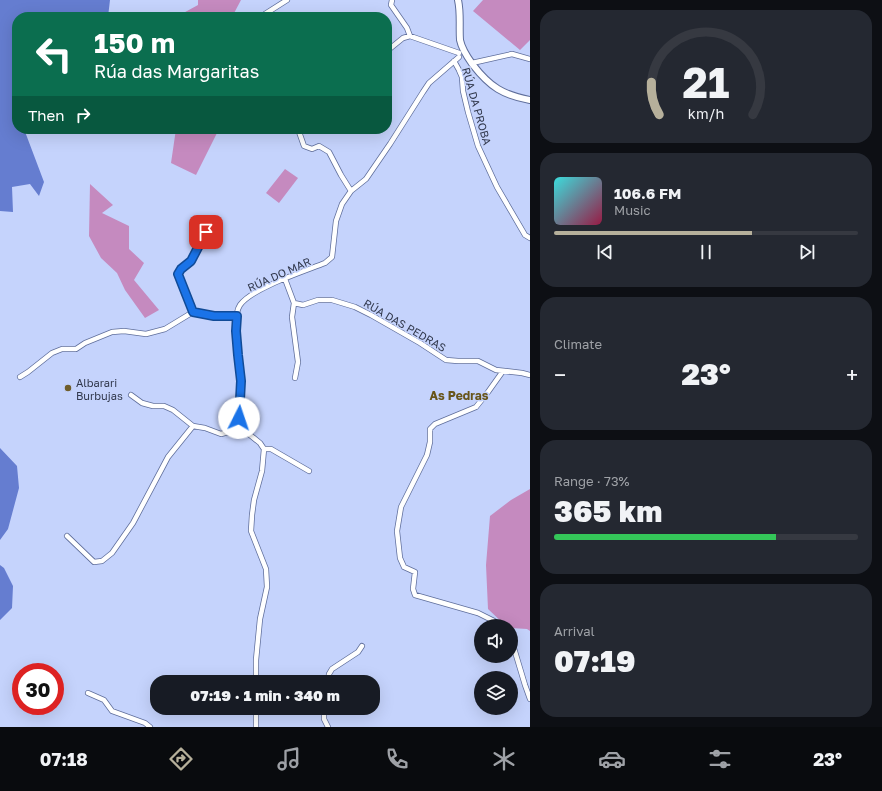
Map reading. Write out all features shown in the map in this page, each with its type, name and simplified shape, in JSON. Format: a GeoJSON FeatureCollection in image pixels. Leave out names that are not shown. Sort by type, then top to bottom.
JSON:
{"type":"FeatureCollection","features":[{"type":"Feature","properties":{"kind":"main road"},"geometry":{"type":"LineString","coordinates":[[458,0],[460,8],[460,53],[467,56],[488,82],[501,91],[530,100]]}},
{"type":"Feature","properties":{"kind":"street"},"geometry":{"type":"LineString","coordinates":[[268,12],[288,0]]}},
{"type":"Feature","properties":{"kind":"street"},"geometry":{"type":"LineString","coordinates":[[392,0],[391,6],[407,28],[410,36]]}},
{"type":"Feature","properties":{"kind":"street"},"geometry":{"type":"LineString","coordinates":[[392,46],[404,38],[410,36],[460,53]]}},
{"type":"Feature","properties":{"kind":"street","name":"RÚA DO MAR"},"geometry":{"type":"LineString","coordinates":[[240,427],[241,381],[236,331],[238,308],[245,300],[258,291],[325,264],[332,257],[336,221],[342,204],[351,191],[366,179],[423,92],[460,53]]}},
{"type":"Feature","properties":{"kind":"street"},"geometry":{"type":"LineString","coordinates":[[472,63],[512,54],[530,59]]}},
{"type":"Feature","properties":{"kind":"street","name":"RÚA DA PROBA"},"geometry":{"type":"LineString","coordinates":[[454,61],[462,77],[463,91],[478,146],[497,187],[525,235],[530,238]]}},
{"type":"Feature","properties":{"kind":"street"},"geometry":{"type":"LineString","coordinates":[[300,134],[304,146],[312,149],[319,146],[329,152],[341,176],[351,191]]}},
{"type":"Feature","properties":{"kind":"street"},"geometry":{"type":"LineString","coordinates":[[193,312],[178,274],[181,269],[191,261],[206,232],[208,223]]}},
{"type":"Feature","properties":{"kind":"street"},"geometry":{"type":"LineString","coordinates":[[285,279],[294,303],[292,317],[298,362],[295,378]]}},
{"type":"Feature","properties":{"kind":"street","name":"RÚA DAS PEDRAS"},"geometry":{"type":"LineString","coordinates":[[294,303],[303,305],[318,300],[332,300],[355,307],[420,343],[446,360],[478,361],[496,370],[530,375]]}},
{"type":"Feature","properties":{"kind":"street"},"geometry":{"type":"LineString","coordinates":[[20,377],[52,353],[62,349],[76,349],[85,343],[112,332],[124,331],[146,334],[165,329],[193,312],[214,316],[237,316]]}},
{"type":"Feature","properties":{"kind":"street"},"geometry":{"type":"LineString","coordinates":[[490,619],[478,613],[415,595],[413,589],[415,572],[404,567],[400,558],[397,530],[401,507],[427,454],[430,442],[430,429],[435,424],[476,407],[503,371]]}},
{"type":"Feature","properties":{"kind":"street"},"geometry":{"type":"LineString","coordinates":[[131,395],[142,403],[153,406],[164,406],[173,410],[193,426],[205,428],[221,434],[240,427],[260,443],[264,449],[262,471],[254,500],[251,531],[266,569],[267,587],[260,619],[256,675]]}},
{"type":"Feature","properties":{"kind":"street"},"geometry":{"type":"LineString","coordinates":[[67,536],[94,562],[102,561],[112,553],[133,523],[168,457],[193,426]]}},
{"type":"Feature","properties":{"kind":"street"},"geometry":{"type":"LineString","coordinates":[[264,449],[271,449],[309,471]]}},
{"type":"Feature","properties":{"kind":"street"},"geometry":{"type":"LineString","coordinates":[[329,675],[332,669],[358,652],[362,646]]}},
{"type":"Feature","properties":{"kind":"street"},"geometry":{"type":"LineString","coordinates":[[518,662],[530,698]]}},
{"type":"Feature","properties":{"kind":"street"},"geometry":{"type":"LineString","coordinates":[[88,693],[104,700],[112,711],[145,723],[150,727]]}},
{"type":"Feature","properties":{"kind":"street"},"geometry":{"type":"LineString","coordinates":[[256,715],[256,727]]}},
{"type":"Feature","properties":{"kind":"street"},"geometry":{"type":"LineString","coordinates":[[324,715],[324,719],[328,727]]}},
{"type":"Feature","properties":{"kind":"shaded area"},"geometry":{"type":"Polygon","coordinates":[[[198,0],[241,0],[235,12],[185,12],[198,5],[198,0]]]}},
{"type":"Feature","properties":{"kind":"shaded area"},"geometry":{"type":"Polygon","coordinates":[[[483,0],[530,0],[530,40],[520,50],[473,11],[483,0]]]}},
{"type":"Feature","properties":{"kind":"shaded area"},"geometry":{"type":"Polygon","coordinates":[[[175,134],[216,134],[196,175],[171,163],[175,134]]]}},
{"type":"Feature","properties":{"kind":"shaded area"},"geometry":{"type":"Polygon","coordinates":[[[285,169],[298,178],[279,203],[266,193],[285,169]]]}},
{"type":"Feature","properties":{"kind":"shaded area"},"geometry":{"type":"Polygon","coordinates":[[[90,184],[113,205],[102,213],[129,226],[129,249],[144,263],[134,280],[159,310],[145,318],[125,290],[117,273],[101,258],[89,236],[90,184]]]}},
{"type":"Feature","properties":{"kind":"shaded area"},"geometry":{"type":"Polygon","coordinates":[[[530,489],[530,631],[527,629],[518,628],[518,619],[499,619],[488,609],[486,565],[490,516],[511,500],[530,489]]]}},
{"type":"Feature","properties":{"kind":"water"},"geometry":{"type":"Polygon","coordinates":[[[0,0],[110,0],[109,12],[12,12],[12,134],[26,134],[44,182],[39,196],[30,184],[12,187],[13,212],[0,211],[0,0]]]}},
{"type":"Feature","properties":{"kind":"water"},"geometry":{"type":"Polygon","coordinates":[[[0,448],[17,466],[19,488],[8,529],[0,540],[0,448]]]}},
{"type":"Feature","properties":{"kind":"water"},"geometry":{"type":"Polygon","coordinates":[[[0,565],[4,568],[13,586],[12,608],[0,620],[0,565]]]}},
{"type":"Feature","properties":{"kind":"place","name":"Albarari Burbujas"},"geometry":{"type":"Point","coordinates":[68,388]}},
{"type":"Feature","properties":{"kind":"district","name":"As Pedras"},"geometry":{"type":"Point","coordinates":[459,395]}},
{"type":"Feature","properties":{"kind":"route"},"geometry":{"type":"LineString","coordinates":[[206,232],[191,261],[181,269],[178,274],[193,312],[214,316],[237,316],[236,331],[241,381],[239,418]]}}]}
